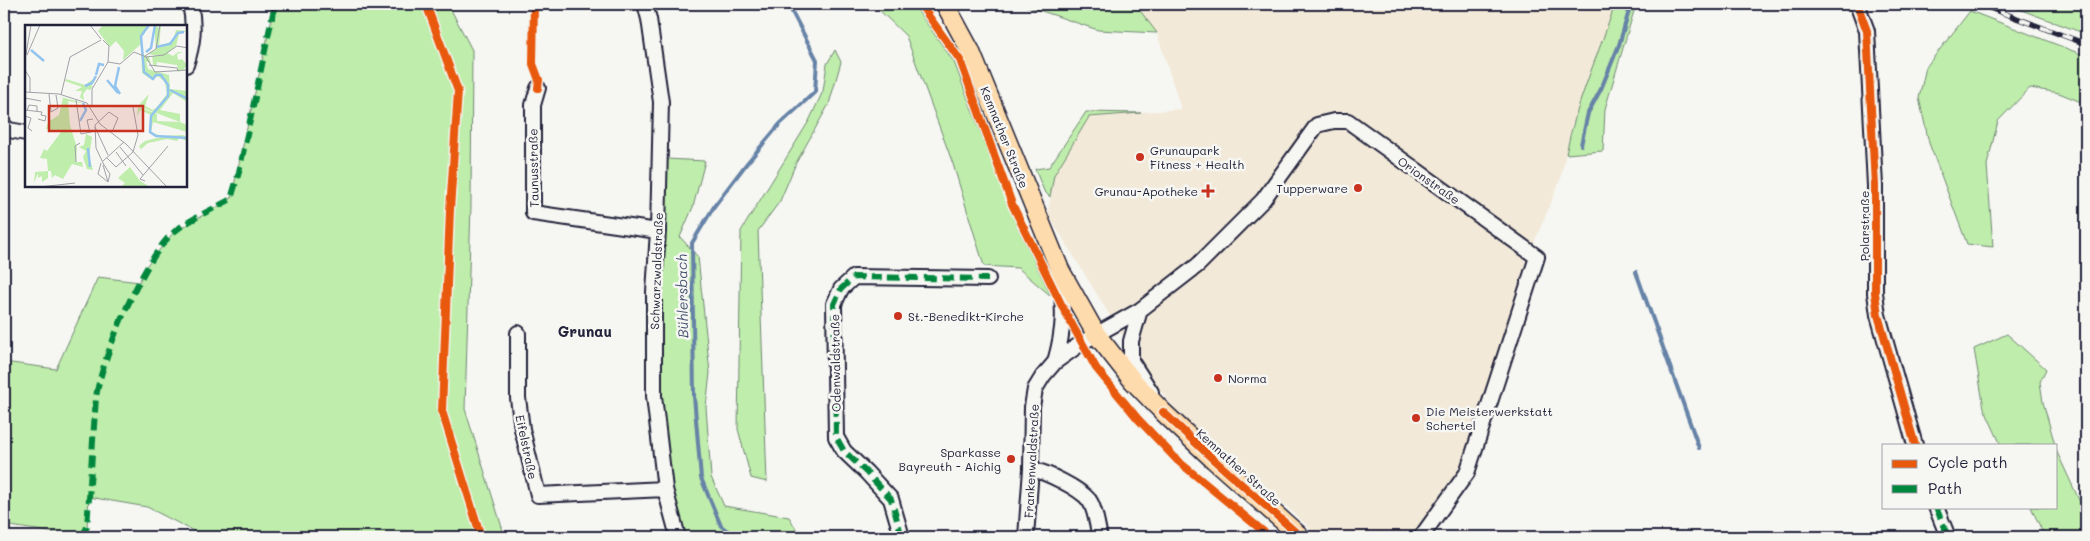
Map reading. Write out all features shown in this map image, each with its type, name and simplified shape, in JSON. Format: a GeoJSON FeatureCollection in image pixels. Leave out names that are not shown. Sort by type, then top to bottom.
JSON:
{"type":"FeatureCollection","features":[{"type":"Feature","properties":{"kind":"main road","name":"Kemnather Straße"},"geometry":{"type":"LineString","coordinates":[[946,4],[970,50],[1060,270],[1096,334],[1133,381],[1163,412],[1301,537]]}},
{"type":"Feature","properties":{"kind":"street"},"geometry":{"type":"LineString","coordinates":[[188,58],[193,42],[194,18],[190,4]]}},
{"type":"Feature","properties":{"kind":"street","name":"Schwarzwaldstraße"},"geometry":{"type":"LineString","coordinates":[[645,4],[649,19],[661,102],[658,231],[654,292],[654,396],[665,489],[678,537]]}},
{"type":"Feature","properties":{"kind":"street","name":"Polarstraße"},"geometry":{"type":"LineString","coordinates":[[1857,4],[1866,30],[1868,45],[1875,186],[1875,293],[1878,315],[1915,444]]}},
{"type":"Feature","properties":{"kind":"street","name":"Taunusstraße"},"geometry":{"type":"LineString","coordinates":[[538,88],[533,105],[533,213],[658,231]]}},
{"type":"Feature","properties":{"kind":"street","name":"Orionstraße"},"geometry":{"type":"LineString","coordinates":[[1096,334],[1140,310],[1198,265],[1263,200],[1317,125],[1334,121],[1348,122],[1537,257],[1467,473],[1421,537]]}},
{"type":"Feature","properties":{"kind":"street"},"geometry":{"type":"LineString","coordinates":[[4,126],[9,130],[25,133]]}},
{"type":"Feature","properties":{"kind":"street","name":"Frankenwaldstraße"},"geometry":{"type":"LineString","coordinates":[[1055,362],[1062,338],[1064,312],[1060,270]]}},
{"type":"Feature","properties":{"kind":"street","name":"Odenwaldstraße"},"geometry":{"type":"LineString","coordinates":[[902,537],[891,499],[844,451],[836,437],[834,304],[841,289],[854,277],[988,279]]}},
{"type":"Feature","properties":{"kind":"street"},"geometry":{"type":"LineString","coordinates":[[1140,310],[1130,341],[1131,361],[1163,412]]}},
{"type":"Feature","properties":{"kind":"street","name":"Eifelstraße"},"geometry":{"type":"LineString","coordinates":[[518,332],[518,398],[522,429],[538,495],[665,489]]}},
{"type":"Feature","properties":{"kind":"street","name":"Frankenwaldstraße"},"geometry":{"type":"LineString","coordinates":[[1026,537],[1031,469],[1032,407],[1035,389],[1055,362],[1096,334]]}},
{"type":"Feature","properties":{"kind":"street"},"geometry":{"type":"LineString","coordinates":[[1031,469],[1043,472],[1076,490],[1088,500],[1094,512],[1100,537]]}},
{"type":"Feature","properties":{"kind":"street"},"geometry":{"type":"LineString","coordinates":[[1936,508],[1948,537]]}},
{"type":"Feature","properties":{"kind":"shaded area"},"geometry":{"type":"Polygon","coordinates":[[[1135,4],[1615,4],[1603,42],[1572,124],[1560,181],[1526,262],[1461,466],[1411,537],[1319,537],[1285,505],[1183,419],[1142,368],[1048,214],[1054,175],[1089,117],[1181,109],[1157,33],[1135,4]]]}},
{"type":"Feature","properties":{"kind":"green space"},"geometry":{"type":"Polygon","coordinates":[[[275,4],[448,4],[472,50],[471,204],[465,409],[505,537],[205,537],[147,507],[89,497],[87,527],[82,537],[4,525],[4,362],[56,369],[98,277],[139,282],[147,265],[174,232],[231,199],[275,4]]]}},
{"type":"Feature","properties":{"kind":"green space"},"geometry":{"type":"Polygon","coordinates":[[[873,4],[913,4],[954,62],[1012,215],[1051,296],[1018,268],[984,266],[953,164],[906,36],[873,4]]]}},
{"type":"Feature","properties":{"kind":"green space"},"geometry":{"type":"Polygon","coordinates":[[[1021,4],[1135,4],[1157,33],[1098,30],[1021,4]]]}},
{"type":"Feature","properties":{"kind":"green space"},"geometry":{"type":"Polygon","coordinates":[[[1615,4],[1636,4],[1605,109],[1603,151],[1566,154],[1582,97],[1615,4]]]}},
{"type":"Feature","properties":{"kind":"green space"},"geometry":{"type":"Polygon","coordinates":[[[2005,4],[2086,4],[2086,34],[2005,4]]]}},
{"type":"Feature","properties":{"kind":"green space"},"geometry":{"type":"Polygon","coordinates":[[[1970,11],[2086,56],[2086,104],[2059,93],[2030,88],[1998,121],[1987,165],[1993,247],[1967,244],[1929,143],[1919,98],[1926,67],[1970,11]]]}},
{"type":"Feature","properties":{"kind":"green space"},"geometry":{"type":"Polygon","coordinates":[[[835,50],[841,62],[829,104],[796,163],[780,201],[758,231],[767,482],[751,478],[738,429],[741,231],[809,121],[823,91],[827,64],[835,50]]]}},
{"type":"Feature","properties":{"kind":"green space"},"geometry":{"type":"Polygon","coordinates":[[[1086,112],[1141,113],[1089,117],[1054,175],[1050,197],[1044,191],[1035,169],[1049,167],[1086,112]]]}},
{"type":"Feature","properties":{"kind":"green space"},"geometry":{"type":"Polygon","coordinates":[[[667,159],[705,161],[693,207],[680,237],[698,257],[710,373],[706,407],[711,477],[724,506],[789,517],[801,537],[685,537],[671,486],[662,400],[662,290],[667,159]]]}},
{"type":"Feature","properties":{"kind":"green space"},"geometry":{"type":"Polygon","coordinates":[[[2007,334],[2046,369],[2040,382],[2043,402],[2055,444],[2001,444],[1984,408],[1974,349],[2007,334]]]}},
{"type":"Feature","properties":{"kind":"green space"},"geometry":{"type":"Polygon","coordinates":[[[2058,454],[2086,515],[2086,537],[2035,537],[2043,533],[2031,508],[2058,508],[2058,454]]]}},
{"type":"Feature","properties":{"kind":"waterway","name":"Bühlersbach"},"geometry":{"type":"LineString","coordinates":[[736,537],[721,526],[701,478],[694,396],[692,243],[715,205],[747,163],[780,124],[815,92],[817,60],[788,4]]}},
{"type":"Feature","properties":{"kind":"waterway"},"geometry":{"type":"LineString","coordinates":[[1581,145],[1588,113],[1601,89],[1619,45],[1631,4]]}},
{"type":"Feature","properties":{"kind":"waterway"},"geometry":{"type":"LineString","coordinates":[[1636,272],[1699,448]]}},
{"type":"Feature","properties":{"kind":"railway"},"geometry":{"type":"LineString","coordinates":[[1979,4],[2086,44]]}},
{"type":"Feature","properties":{"kind":"marked path"},"geometry":{"type":"LineString","coordinates":[[82,537],[87,527],[96,397],[106,358],[126,309],[150,263],[162,245],[174,232],[231,199],[239,172],[275,4]]}},
{"type":"Feature","properties":{"kind":"marked path"},"geometry":{"type":"LineString","coordinates":[[902,537],[891,499],[844,451],[836,437],[834,304],[841,289],[854,277],[988,279]]}},
{"type":"Feature","properties":{"kind":"marked path"},"geometry":{"type":"LineString","coordinates":[[1936,508],[1948,537]]}},
{"type":"Feature","properties":{"kind":"cycle path"},"geometry":{"type":"LineString","coordinates":[[426,4],[458,91],[450,210],[442,411],[481,537]]}},
{"type":"Feature","properties":{"kind":"cycle path"},"geometry":{"type":"LineString","coordinates":[[534,4],[533,64],[539,80],[538,88]]}},
{"type":"Feature","properties":{"kind":"cycle path"},"geometry":{"type":"LineString","coordinates":[[920,4],[960,60],[1012,204],[1065,312],[1096,368],[1138,419],[1178,461],[1270,537]]}},
{"type":"Feature","properties":{"kind":"cycle path"},"geometry":{"type":"LineString","coordinates":[[1857,4],[1867,31],[1875,186],[1875,293],[1878,315],[1915,444]]}},
{"type":"Feature","properties":{"kind":"cycle path"},"geometry":{"type":"LineString","coordinates":[[1163,412],[1301,537]]}},
{"type":"Feature","properties":{"kind":"place","name":"Grunaupark Fitness + Health"},"geometry":{"type":"Point","coordinates":[1140,157]}},
{"type":"Feature","properties":{"kind":"place","name":"Tupperware"},"geometry":{"type":"Point","coordinates":[1358,188]}},
{"type":"Feature","properties":{"kind":"place","name":"Grunau-Apotheke"},"geometry":{"type":"Point","coordinates":[1208,191]}},
{"type":"Feature","properties":{"kind":"place","name":"St.-Benedikt-Kirche"},"geometry":{"type":"Point","coordinates":[898,316]}},
{"type":"Feature","properties":{"kind":"place","name":"Norma"},"geometry":{"type":"Point","coordinates":[1218,378]}},
{"type":"Feature","properties":{"kind":"place","name":"Die Meisterwerkstatt Schertel"},"geometry":{"type":"Point","coordinates":[1416,418]}},
{"type":"Feature","properties":{"kind":"place","name":"Sparkasse Bayreuth - Aichig"},"geometry":{"type":"Point","coordinates":[1011,459]}},
{"type":"Feature","properties":{"kind":"district","name":"Grunau"},"geometry":{"type":"Point","coordinates":[585,331]}}]}
